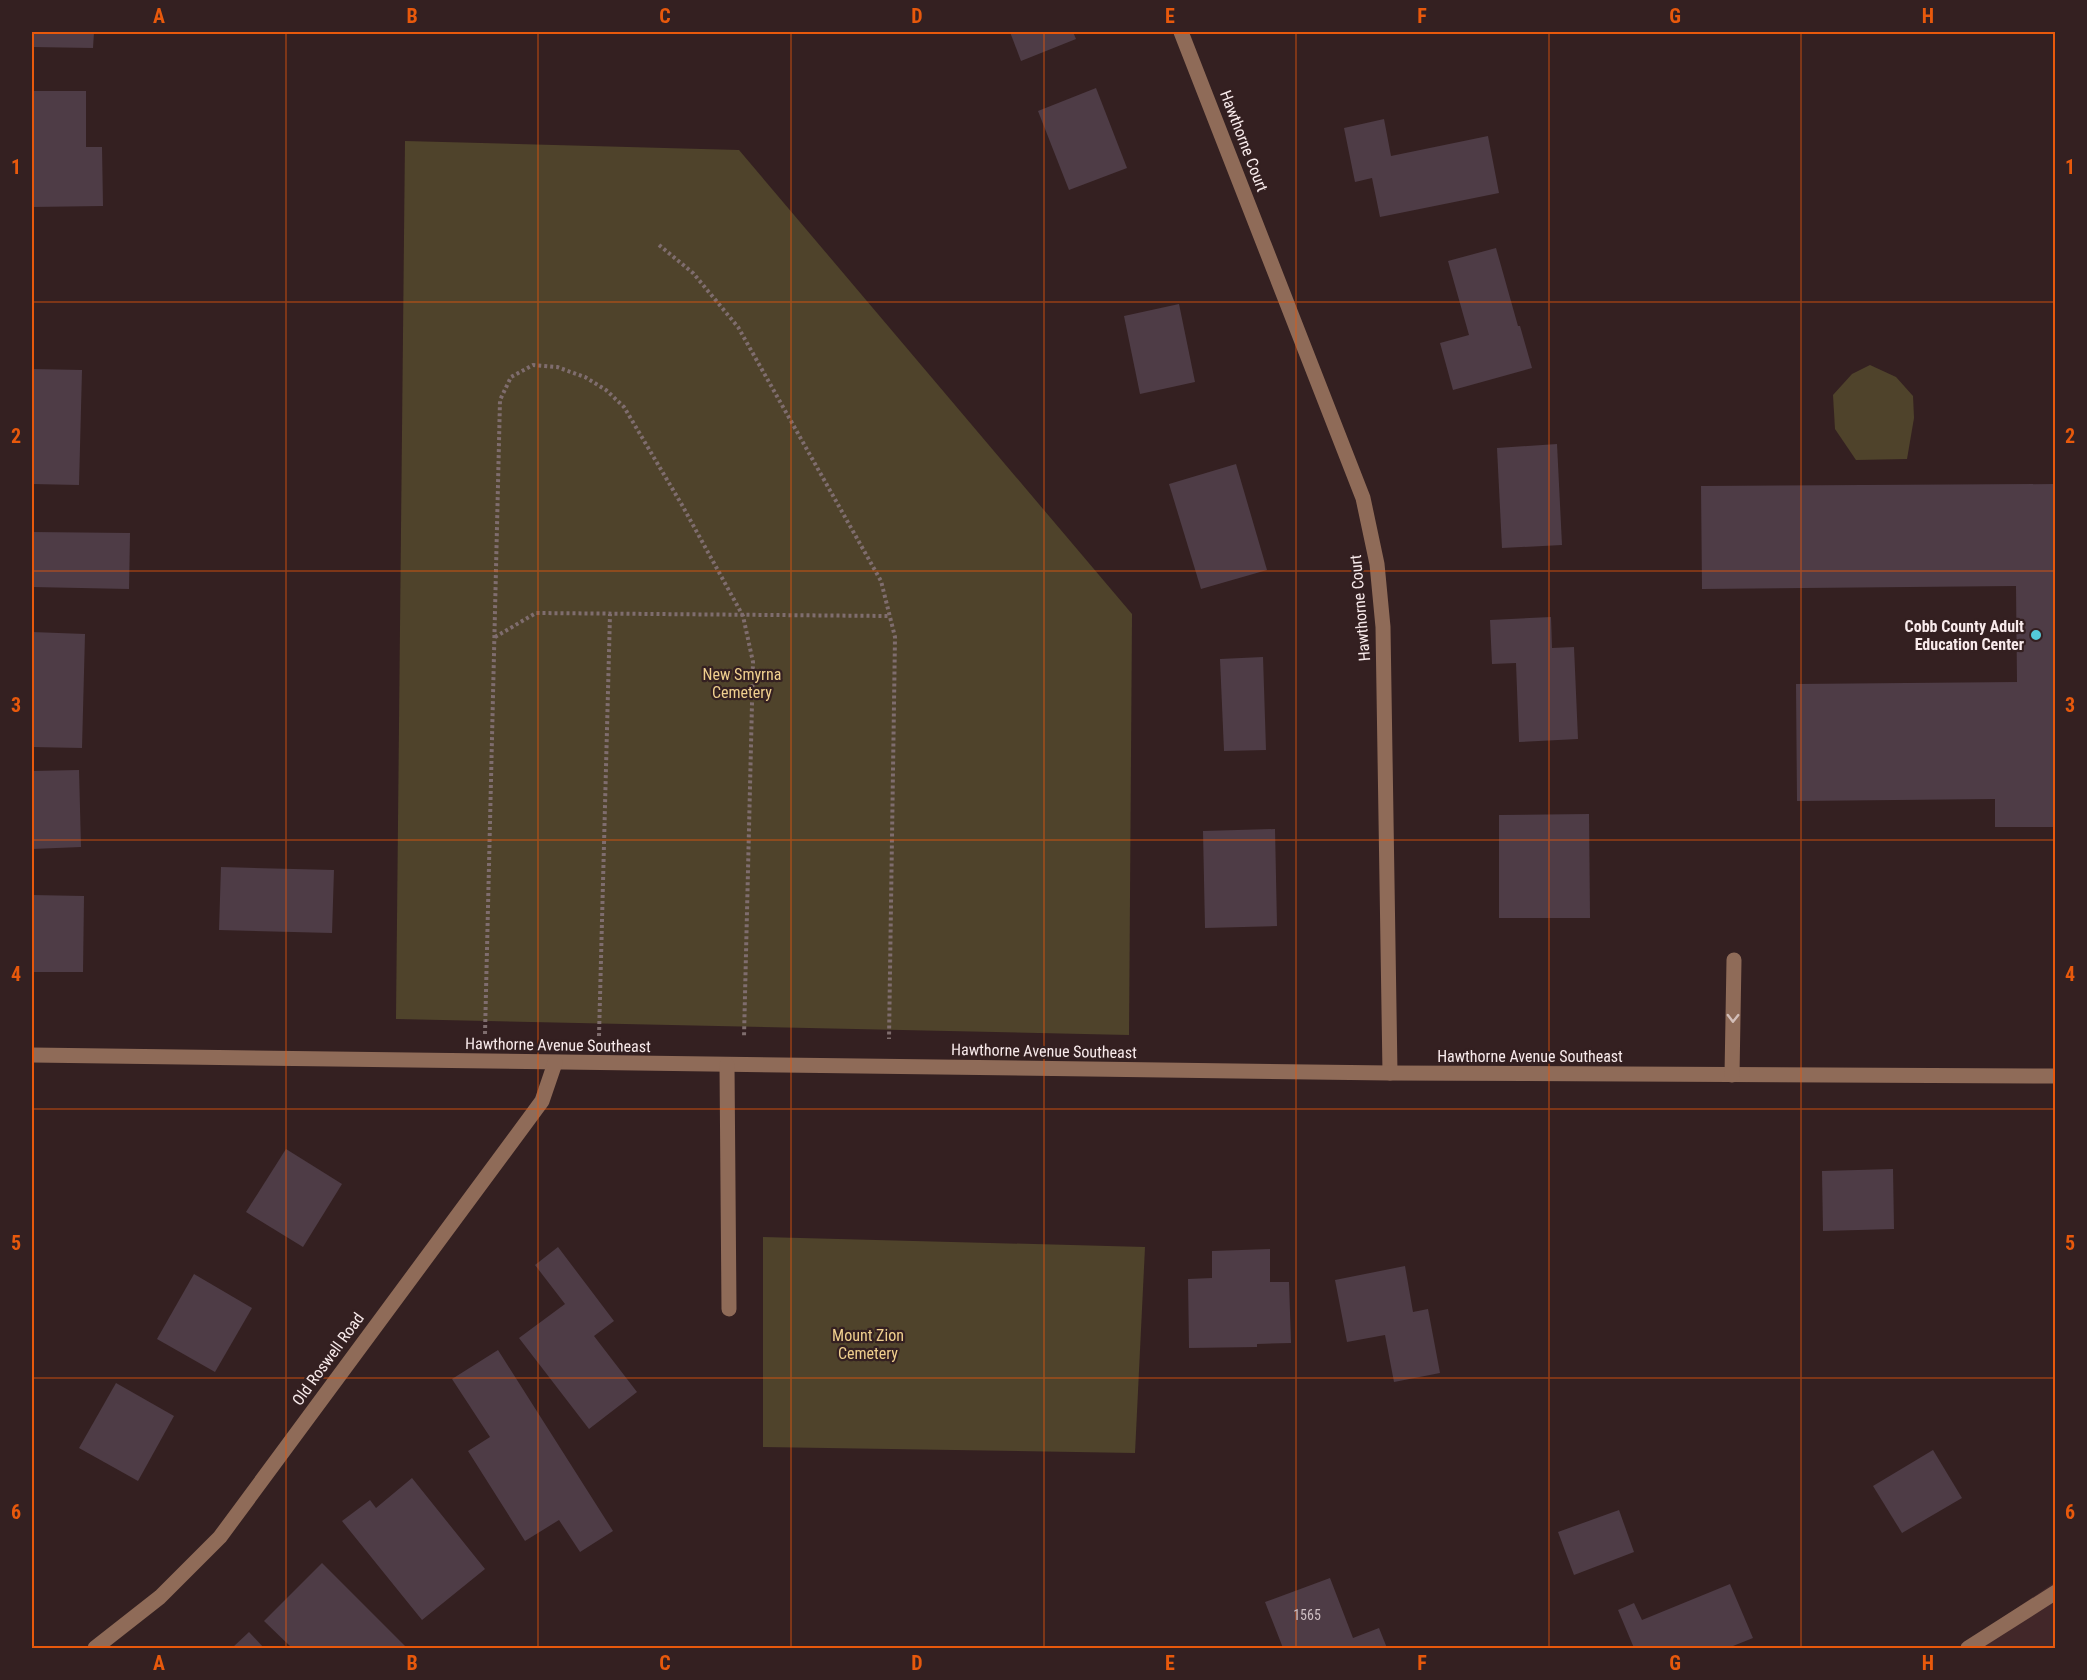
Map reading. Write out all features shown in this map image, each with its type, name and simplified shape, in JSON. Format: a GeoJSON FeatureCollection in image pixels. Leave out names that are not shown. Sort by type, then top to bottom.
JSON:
{"type":"FeatureCollection","features":[{"type":"Feature","properties":{"kind":"street","name":"Hawthorne Court"},"geometry":{"type":"LineString","coordinates":[[1181,32],[1363,498],[1377,564],[1383,627],[1390,1073]]}},
{"type":"Feature","properties":{"kind":"street"},"geometry":{"type":"LineString","coordinates":[[1732,1075],[1734,960]]}},
{"type":"Feature","properties":{"kind":"street","name":"Hawthorne Avenue Southeast"},"geometry":{"type":"LineString","coordinates":[[32,1055],[1390,1073],[2055,1076]]}},
{"type":"Feature","properties":{"kind":"street","name":"Old Roswell Road"},"geometry":{"type":"LineString","coordinates":[[95,1648],[160,1597],[220,1537],[542,1101],[555,1063]]}},
{"type":"Feature","properties":{"kind":"street"},"geometry":{"type":"LineString","coordinates":[[727,1065],[729,1309]]}},
{"type":"Feature","properties":{"kind":"street"},"geometry":{"type":"LineString","coordinates":[[1968,1648],[2055,1592]]}},
{"type":"Feature","properties":{"kind":"path"},"geometry":{"type":"LineString","coordinates":[[658,245],[693,273],[738,327],[881,581],[896,637],[889,1067]]}},
{"type":"Feature","properties":{"kind":"path"},"geometry":{"type":"LineString","coordinates":[[484,1062],[500,400],[511,377],[534,365],[557,367],[585,377],[606,390],[624,408],[682,505],[743,616],[753,662],[743,1065]]}},
{"type":"Feature","properties":{"kind":"path"},"geometry":{"type":"LineString","coordinates":[[494,637],[536,613],[889,616]]}},
{"type":"Feature","properties":{"kind":"path"},"geometry":{"type":"LineString","coordinates":[[598,1064],[610,614]]}},
{"type":"Feature","properties":{"kind":"shaded area"},"geometry":{"type":"Polygon","coordinates":[[[2055,1582],[2055,1648],[1958,1648],[2055,1582]]]}},
{"type":"Feature","properties":{"kind":"green space","name":"New Smyrna Cemetery"},"geometry":{"type":"Polygon","coordinates":[[[405,141],[739,150],[1132,614],[1129,1035],[396,1019],[405,141]]]}},
{"type":"Feature","properties":{"kind":"green space"},"geometry":{"type":"Polygon","coordinates":[[[1870,365],[1896,377],[1913,396],[1914,418],[1907,459],[1856,460],[1835,429],[1833,395],[1852,374],[1870,365]]]}},
{"type":"Feature","properties":{"kind":"green space","name":"Mount Zion Cemetery"},"geometry":{"type":"Polygon","coordinates":[[[763,1237],[1145,1247],[1135,1453],[763,1447],[763,1237]]]}},
{"type":"Feature","properties":{"kind":"building"},"geometry":{"type":"Polygon","coordinates":[[[32,32],[94,32],[93,48],[32,47],[32,32]]]}},
{"type":"Feature","properties":{"kind":"building"},"geometry":{"type":"Polygon","coordinates":[[[1010,32],[1073,32],[1076,39],[1021,61],[1010,32]]]}},
{"type":"Feature","properties":{"kind":"building"},"geometry":{"type":"Polygon","coordinates":[[[1096,88],[1127,168],[1069,190],[1038,111],[1096,88]]]}},
{"type":"Feature","properties":{"kind":"building"},"geometry":{"type":"Polygon","coordinates":[[[32,91],[86,91],[86,147],[102,147],[103,206],[32,207],[32,91]]]}},
{"type":"Feature","properties":{"kind":"building"},"geometry":{"type":"Polygon","coordinates":[[[1384,119],[1391,156],[1488,136],[1499,193],[1380,217],[1372,178],[1355,182],[1344,128],[1384,119]]]}},
{"type":"Feature","properties":{"kind":"building"},"geometry":{"type":"Polygon","coordinates":[[[1496,248],[1532,368],[1453,390],[1440,343],[1469,335],[1448,261],[1496,248]]]}},
{"type":"Feature","properties":{"kind":"building"},"geometry":{"type":"Polygon","coordinates":[[[1179,304],[1195,382],[1140,394],[1124,316],[1179,304]]]}},
{"type":"Feature","properties":{"kind":"building"},"geometry":{"type":"Polygon","coordinates":[[[32,369],[82,370],[79,485],[32,484],[32,369]]]}},
{"type":"Feature","properties":{"kind":"building"},"geometry":{"type":"Polygon","coordinates":[[[1557,444],[1562,545],[1502,548],[1497,448],[1557,444]]]}},
{"type":"Feature","properties":{"kind":"building"},"geometry":{"type":"Polygon","coordinates":[[[1236,464],[1267,570],[1201,589],[1169,484],[1236,464]]]}},
{"type":"Feature","properties":{"kind":"building","name":"Cobb County Adult Education Center"},"geometry":{"type":"Polygon","coordinates":[[[2056,484],[2056,827],[1995,827],[1995,799],[1797,801],[1796,684],[2017,682],[2016,586],[1702,589],[1701,486],[2056,484]]]}},
{"type":"Feature","properties":{"kind":"building"},"geometry":{"type":"Polygon","coordinates":[[[32,532],[130,533],[129,589],[32,587],[32,532]]]}},
{"type":"Feature","properties":{"kind":"building"},"geometry":{"type":"Polygon","coordinates":[[[1551,617],[1552,648],[1574,647],[1578,739],[1519,742],[1516,663],[1492,664],[1490,620],[1551,617]]]}},
{"type":"Feature","properties":{"kind":"building"},"geometry":{"type":"Polygon","coordinates":[[[32,632],[85,634],[82,748],[32,747],[32,632]]]}},
{"type":"Feature","properties":{"kind":"building"},"geometry":{"type":"Polygon","coordinates":[[[1263,657],[1266,750],[1224,751],[1220,659],[1263,657]]]}},
{"type":"Feature","properties":{"kind":"building"},"geometry":{"type":"Polygon","coordinates":[[[79,770],[81,847],[32,849],[32,771],[79,770]]]}},
{"type":"Feature","properties":{"kind":"building"},"geometry":{"type":"Polygon","coordinates":[[[1589,814],[1590,918],[1499,918],[1499,815],[1589,814]]]}},
{"type":"Feature","properties":{"kind":"building"},"geometry":{"type":"Polygon","coordinates":[[[1275,829],[1277,926],[1205,928],[1203,831],[1275,829]]]}},
{"type":"Feature","properties":{"kind":"building"},"geometry":{"type":"Polygon","coordinates":[[[221,867],[334,870],[332,933],[219,930],[221,867]]]}},
{"type":"Feature","properties":{"kind":"building"},"geometry":{"type":"Polygon","coordinates":[[[32,895],[84,896],[83,972],[32,972],[32,895]]]}},
{"type":"Feature","properties":{"kind":"building"},"geometry":{"type":"Polygon","coordinates":[[[286,1149],[342,1184],[303,1247],[246,1212],[286,1149]]]}},
{"type":"Feature","properties":{"kind":"building"},"geometry":{"type":"Polygon","coordinates":[[[1893,1169],[1894,1229],[1823,1231],[1822,1171],[1893,1169]]]}},
{"type":"Feature","properties":{"kind":"building"},"geometry":{"type":"Polygon","coordinates":[[[558,1247],[614,1321],[594,1336],[637,1392],[589,1429],[519,1338],[565,1304],[535,1265],[558,1247]]]}},
{"type":"Feature","properties":{"kind":"building"},"geometry":{"type":"Polygon","coordinates":[[[1270,1249],[1270,1282],[1289,1282],[1291,1343],[1257,1344],[1257,1347],[1189,1348],[1188,1279],[1212,1278],[1212,1251],[1270,1249]]]}},
{"type":"Feature","properties":{"kind":"building"},"geometry":{"type":"Polygon","coordinates":[[[1405,1266],[1413,1312],[1428,1309],[1440,1373],[1394,1382],[1385,1335],[1347,1342],[1335,1280],[1405,1266]]]}},
{"type":"Feature","properties":{"kind":"building"},"geometry":{"type":"Polygon","coordinates":[[[194,1274],[252,1308],[215,1372],[157,1339],[194,1274]]]}},
{"type":"Feature","properties":{"kind":"building"},"geometry":{"type":"Polygon","coordinates":[[[498,1350],[613,1531],[580,1552],[559,1520],[525,1541],[468,1451],[490,1437],[452,1379],[498,1350]]]}},
{"type":"Feature","properties":{"kind":"building"},"geometry":{"type":"Polygon","coordinates":[[[116,1383],[174,1416],[138,1481],[79,1448],[116,1383]]]}},
{"type":"Feature","properties":{"kind":"building"},"geometry":{"type":"Polygon","coordinates":[[[1933,1450],[1962,1498],[1902,1533],[1873,1486],[1933,1450]]]}},
{"type":"Feature","properties":{"kind":"building"},"geometry":{"type":"Polygon","coordinates":[[[412,1478],[485,1569],[422,1620],[342,1521],[370,1500],[376,1508],[412,1478]]]}},
{"type":"Feature","properties":{"kind":"building"},"geometry":{"type":"Polygon","coordinates":[[[1619,1510],[1634,1552],[1574,1575],[1558,1532],[1619,1510]]]}},
{"type":"Feature","properties":{"kind":"building"},"geometry":{"type":"Polygon","coordinates":[[[322,1563],[407,1648],[292,1648],[264,1621],[322,1563]]]}},
{"type":"Feature","properties":{"kind":"building"},"geometry":{"type":"Polygon","coordinates":[[[1330,1578],[1353,1638],[1379,1628],[1387,1648],[1283,1648],[1265,1602],[1330,1578]]]}},
{"type":"Feature","properties":{"kind":"building"},"geometry":{"type":"Polygon","coordinates":[[[1730,1584],[1753,1638],[1728,1648],[1634,1648],[1618,1610],[1634,1603],[1642,1620],[1730,1584]]]}},
{"type":"Feature","properties":{"kind":"building"},"geometry":{"type":"Polygon","coordinates":[[[249,1632],[264,1648],[232,1648],[249,1632]]]}},
{"type":"Feature","properties":{"kind":"place","name":"Cobb County Adult Education Center"},"geometry":{"type":"Point","coordinates":[2036,635]}}]}
